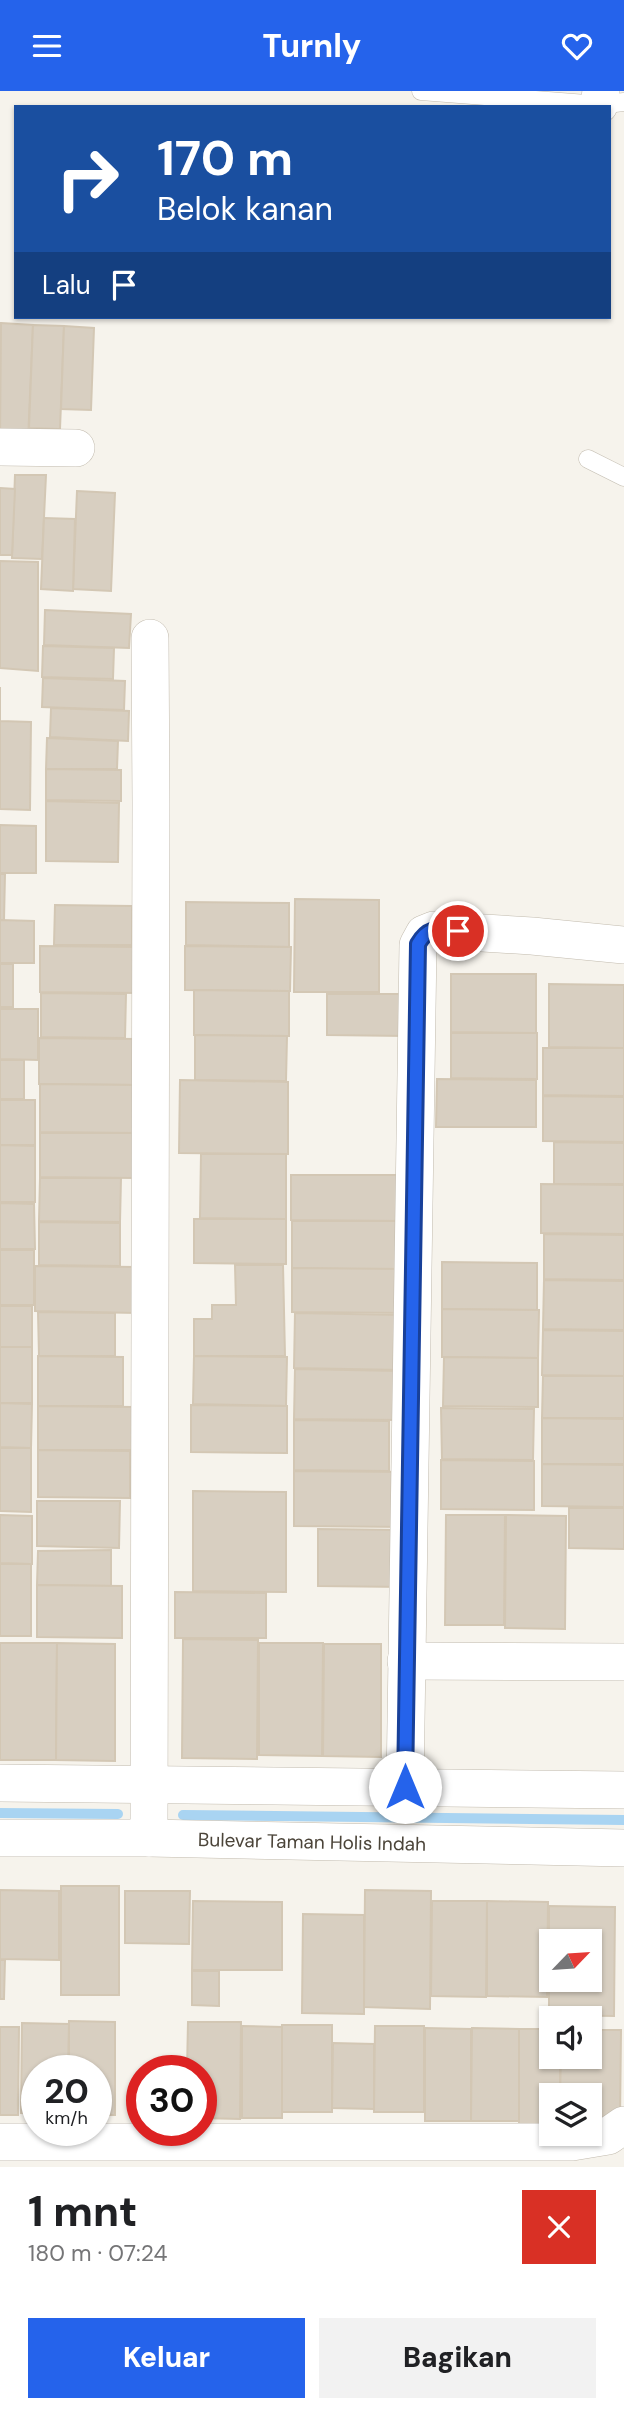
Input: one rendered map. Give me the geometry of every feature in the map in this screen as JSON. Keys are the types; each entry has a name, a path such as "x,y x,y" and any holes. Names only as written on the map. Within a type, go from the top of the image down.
{"street":[{"path":"0,447 76,448"},
{"path":"149,1838 150,638"},
{"path":"405,1787 418,944 424,934 434,930 624,945"},
{"path":"406,1661 624,1662"},
{"path":"0,1783 624,1790"},
{"name":"Bulevar Taman Holis Indah","path":"0,1838 149,1838 624,1848"},
{"path":"0,2141 572,2142 608,2136 624,2126"}],"lane":[{"path":"421,91 608,99"},
{"path":"589,459 624,477"}],"building":[{"path":"1,323 33,325 28,441 0,440"},
{"path":"33,325 64,326 60,429 29,428"},
{"path":"64,326 94,328 91,410 61,409"},
{"path":"15,475 46,475 42,559 12,558"},
{"path":"0,488 15,489 12,555 0,555"},
{"path":"77,491 115,493 111,591 73,589"},
{"path":"44,518 75,519 73,591 41,589"},
{"path":"0,561 38,562 38,671 0,668"},
{"path":"45,610 131,614 129,648 44,645"},
{"path":"43,646 114,648 113,679 42,677"},
{"path":"43,678 125,681 124,710 42,707"},
{"path":"51,708 129,711 128,741 50,737"},
{"path":"0,721 31,722 30,810 0,809"},
{"path":"47,738 118,741 117,769 46,769"},
{"path":"46,769 121,770 121,801 46,800"},
{"path":"46,801 119,803 118,862 46,861"},
{"path":"0,825 36,826 36,873 0,873"},
{"path":"0,874 5,874 4,920 0,920"},
{"path":"295,899 379,900 379,992 294,992"},
{"path":"186,902 289,903 289,947 186,945"},
{"path":"55,905 132,906 132,945 54,945"},
{"path":"0,920 34,921 34,963 0,963"},
{"path":"40,946 137,947 137,993 40,992"},
{"path":"185,946 291,947 290,991 185,990"},
{"path":"0,964 13,964 13,1007 0,1007"},
{"path":"451,974 536,974 536,1033 451,1032"},
{"path":"549,984 624,985 624,1048 549,1047"},
{"path":"194,990 289,991 289,1036 194,1035"},
{"path":"41,993 126,994 125,1038 41,1037"},
{"path":"327,994 405,994 405,1036 327,1035"},
{"path":"0,1009 38,1009 38,1060 0,1059"},
{"path":"451,1033 537,1033 537,1079 451,1078"},
{"path":"195,1035 287,1036 286,1081 195,1080"},
{"path":"39,1038 136,1039 136,1085 39,1084"},
{"path":"543,1048 624,1048 624,1096 543,1095"},
{"path":"0,1060 24,1060 24,1099 0,1099"},
{"path":"437,1079 536,1080 536,1127 436,1127"},
{"path":"180,1080 288,1082 288,1154 179,1153"},
{"path":"40,1084 136,1085 136,1133 40,1132"},
{"path":"543,1096 624,1097 624,1142 543,1141"},
{"path":"0,1100 35,1100 35,1145 0,1145"},
{"path":"40,1133 135,1133 135,1178 40,1177"},
{"path":"554,1142 624,1143 624,1184 554,1184"},
{"path":"0,1145 35,1146 35,1202 0,1202"},
{"path":"201,1154 286,1154 286,1219 200,1218"},
{"path":"291,1175 404,1175 404,1221 291,1220"},
{"path":"40,1178 121,1178 120,1222 39,1221"},
{"path":"541,1184 624,1185 624,1234 541,1233"},
{"path":"0,1203 34,1204 35,1249 0,1249"},
{"path":"194,1219 286,1219 286,1264 194,1263"},
{"path":"292,1221 404,1221 403,1270 292,1268"},
{"path":"39,1222 120,1223 120,1266 39,1265"},
{"path":"544,1234 624,1235 624,1280 544,1279"},
{"path":"0,1250 34,1250 34,1305 0,1305"},
{"path":"442,1262 537,1263 537,1310 442,1309"},
{"path":"235,1265 283,1265 285,1356 194,1356 194,1319 212,1319 212,1305 236,1305"},
{"path":"35,1266 137,1267 137,1313 35,1311"},
{"path":"292,1268 406,1269 406,1313 292,1312"},
{"path":"544,1280 624,1281 624,1330 543,1329"},
{"path":"0,1306 32,1306 32,1347 0,1347"},
{"path":"442,1309 539,1310 538,1358 442,1357"},
{"path":"38,1312 115,1313 115,1356 39,1356"},
{"path":"295,1313 403,1315 402,1370 294,1368"},
{"path":"543,1330 624,1331 624,1376 542,1375"},
{"path":"0,1347 32,1347 32,1403 0,1403"},
{"path":"38,1356 123,1357 123,1406 38,1406"},
{"path":"194,1356 287,1357 286,1406 193,1404"},
{"path":"444,1357 538,1358 538,1407 443,1406"},
{"path":"295,1369 400,1371 400,1420 294,1419"},
{"path":"543,1376 624,1376 624,1418 542,1418"},
{"path":"0,1403 32,1404 31,1448 0,1447"},
{"path":"191,1405 287,1406 287,1453 191,1452"},
{"path":"38,1406 133,1407 133,1450 38,1450"},
{"path":"441,1408 534,1409 533,1460 442,1459"},
{"path":"542,1418 624,1419 624,1464 542,1464"},
{"path":"294,1420 389,1421 389,1471 294,1470"},
{"path":"0,1448 31,1448 31,1512 0,1511"},
{"path":"38,1450 130,1451 130,1498 38,1497"},
{"path":"441,1460 534,1461 534,1510 441,1509"},
{"path":"542,1464 624,1465 624,1507 542,1506"},
{"path":"294,1471 406,1472 406,1527 294,1526"},
{"path":"193,1491 286,1492 286,1592 193,1591"},
{"path":"37,1501 120,1501 119,1548 37,1546"},
{"path":"569,1508 624,1508 624,1549 569,1548"},
{"path":"0,1515 32,1516 32,1564 0,1563"},
{"path":"446,1515 505,1515 504,1625 445,1625"},
{"path":"506,1515 566,1516 565,1629 505,1628"},
{"path":"318,1529 405,1530 405,1587 318,1586"},
{"path":"111,1550 111,1586 37,1585 38,1551"},
{"path":"0,1564 31,1564 31,1636 0,1636"},
{"path":"37,1585 122,1586 122,1638 37,1637"},
{"path":"175,1592 266,1593 266,1638 175,1638"},
{"path":"183,1639 258,1640 257,1759 182,1758"},
{"path":"0,1643 57,1643 56,1760 0,1760"},
{"path":"57,1643 115,1644 115,1761 56,1760"},
{"path":"259,1643 323,1643 322,1756 259,1755"},
{"path":"324,1644 381,1644 381,1757 323,1756"},
{"path":"61,1886 119,1886 119,1995 61,1995"},
{"path":"0,1890 59,1891 59,1960 0,1959"},
{"path":"365,1890 431,1891 430,2009 364,2007"},
{"path":"125,1891 190,1891 189,1944 125,1943"},
{"path":"193,1901 282,1902 282,1970 192,1970"},
{"path":"432,1901 487,1901 486,1997 431,1996"},
{"path":"487,1901 548,1902 548,1929 539,1929 539,1992 547,1992 547,1997 487,1996"},
{"path":"549,1906 615,1907 614,2016 602,2016 602,2006 549,2006 549,1992 602,1992 602,1929 549,1929"},
{"path":"303,1914 364,1915 364,2014 302,2013"},
{"path":"0,1960 5,1960 4,1999 0,1999"},
{"path":"192,1971 219,1971 219,2006 192,2005"},
{"path":"69,2021 115,2022 115,2115 112,2115 112,2055 69,2055"},
{"path":"188,2022 241,2022 240,2119 217,2118 217,2055 187,2055"},
{"path":"22,2023 69,2024 68,2055 22,2055"},
{"path":"282,2025 332,2025 332,2112 282,2112"},
{"path":"242,2026 282,2027 282,2118 242,2118"},
{"path":"375,2026 424,2026 424,2112 374,2112"},
{"path":"0,2027 19,2027 18,2115 0,2115"},
{"path":"425,2028 471,2029 471,2121 425,2121"},
{"path":"472,2028 519,2029 519,2121 471,2121"},
{"path":"519,2029 539,2029 539,2069 560,2069 560,2083 539,2083 539,2126 519,2126"},
{"path":"602,2030 621,2030 620,2120 602,2120 602,2083 560,2083 561,2069 602,2069"},
{"path":"333,2043 374,2044 374,2109 332,2108"}],"waterway":[{"path":"0,1813 118,1814"},
{"path":"183,1815 624,1820"}],"route":[{"path":"405,1787 418,944 424,934 434,930 458,931"}]}
